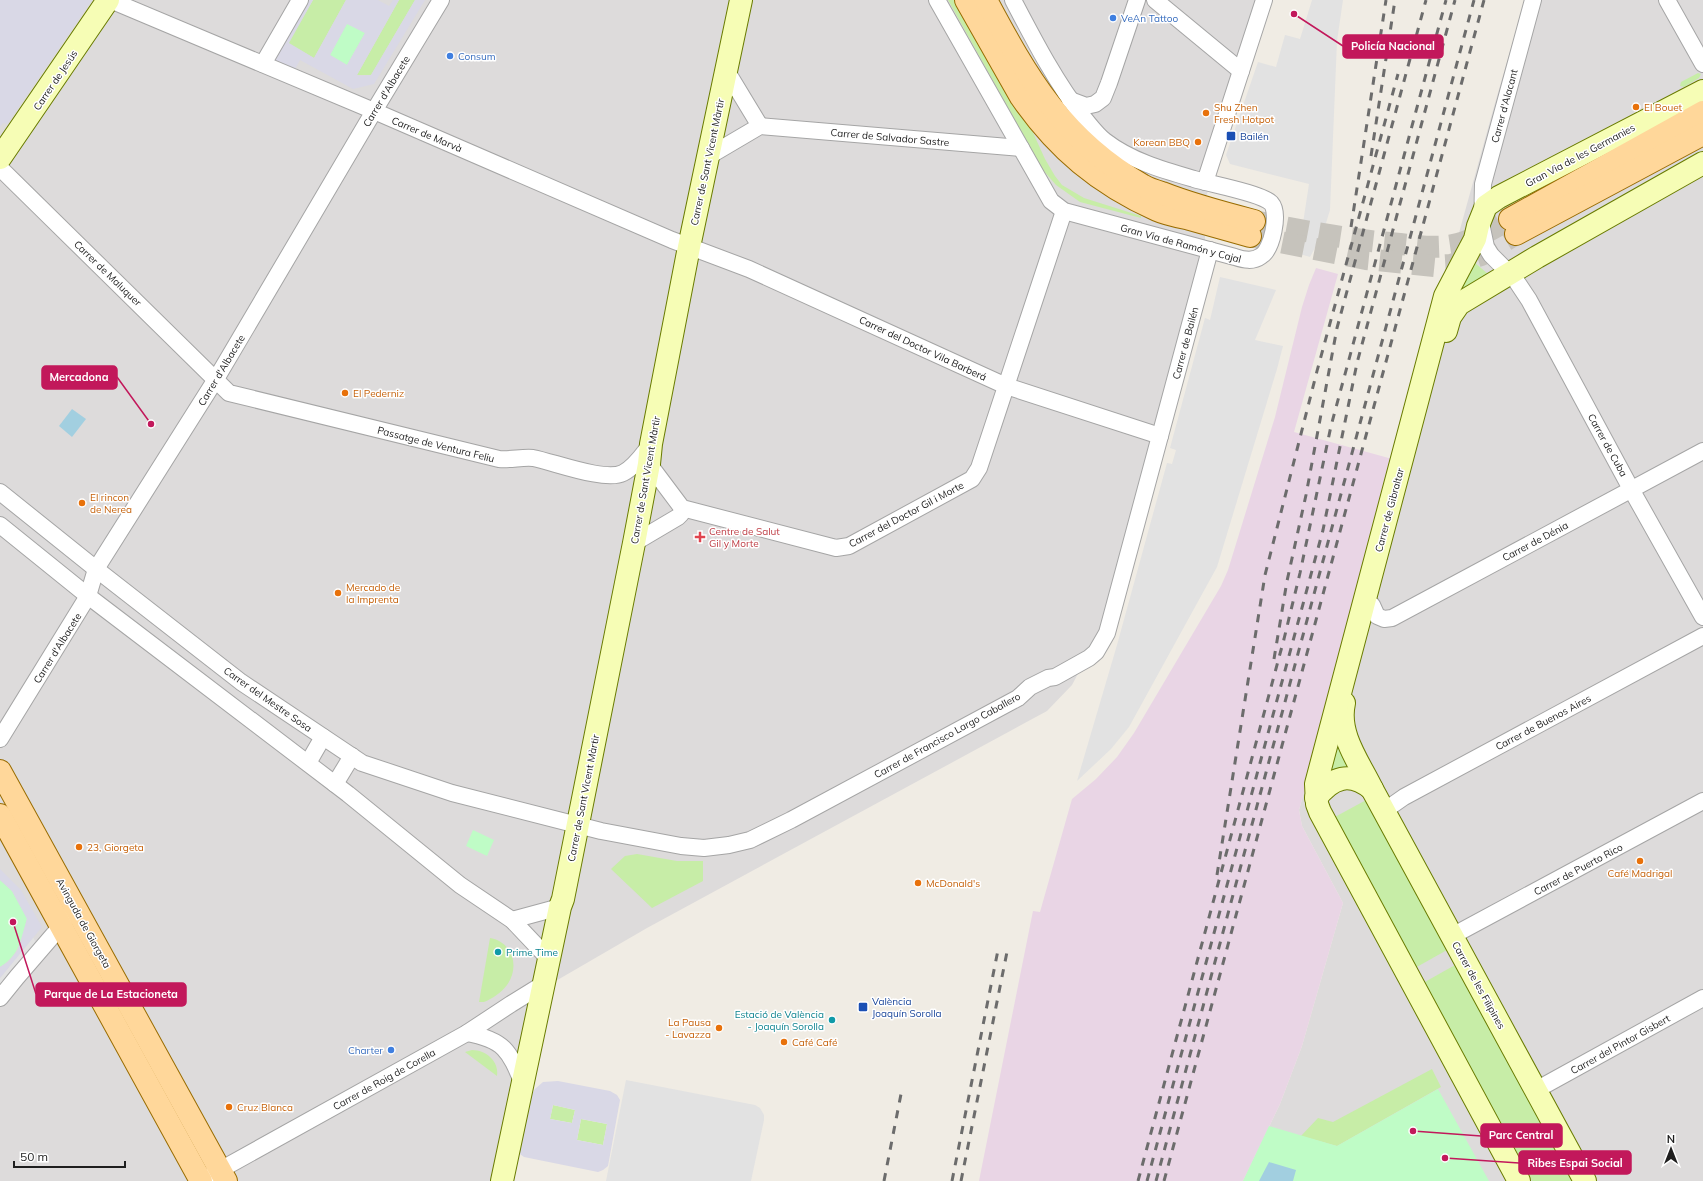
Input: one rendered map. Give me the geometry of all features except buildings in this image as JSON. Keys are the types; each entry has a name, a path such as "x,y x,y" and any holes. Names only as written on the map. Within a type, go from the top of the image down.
{"main road":[{"name":"Carrer de Jesús","path":"0,158 109,0"},
{"name":"Carrer de Sant Vicent Màrtir","path":"502,1181 545,983 546,955 560,907 564,899 708,156 741,0"},
{"path":"966,0 1021,97 1031,111 1067,152 1090,172 1158,211 1252,229 1143,186 1090,148 1061,120 1039,92 1016,56 986,0"},
{"name":"Gran Via de les Germanies","path":"1482,214 1486,206 1495,199 1703,91"},
{"name":"Gran Via de les Germanies","path":"1703,112 1513,226 1703,134"},
{"path":"1510,274 1537,257 1703,163"},
{"name":"Carrer de Gibraltar","path":"1318,805 1316,784 1321,761 1358,630 1445,296 1475,239 1482,214"},
{"name":"Carrer de Gibraltar","path":"1372,789 1345,734 1342,720 1344,703 1450,317 1459,304 1510,274"},
{"name":"Avinguda de Giorgeta","path":"0,771 223,1175"},
{"path":"1372,789 1360,781 1348,778 1329,784 1318,805 1519,1181"},
{"name":"Carrer de les Filipines","path":"1372,789 1586,1181"},
{"name":"Avinguda de Giorgeta","path":"0,816 200,1181"}],"street":[{"name":"Carrer de Marvà","path":"109,0 139,7 263,64 690,248"},
{"path":"263,64 300,0"},
{"name":"Carrer d'Albacete","path":"0,739 88,596 96,569 216,379 441,0"},
{"name":"Gran Via de Ramón y Cajal","path":"937,0 1051,201 1064,211 1210,250 1248,260 1261,257 1268,250 1273,236 1275,215 1272,204 1262,197 1205,182 1148,164 1116,149 1098,135 1070,100 1013,0"},
{"path":"1070,100 1086,106 1095,104 1103,98 1110,84 1137,0"},
{"path":"1156,0 1241,71"},
{"path":"1205,182 1264,0"},
{"name":"Carrer d'Alacant","path":"1482,214 1483,184 1533,0"},
{"path":"1667,0 1703,64"},
{"path":"708,156 760,126 726,70"},
{"name":"Carrer de Salvador Sastre","path":"760,126 1021,148"},
{"name":"Carrer de Maluquer","path":"0,168 216,379"},
{"name":"Carrer del Doctor Gil i Morte","path":"682,508 836,548 849,546 972,479 978,468 1064,211"},
{"path":"1482,214 1483,236 1491,255 1510,274"},
{"path":"1483,236 1495,250 1509,258 1530,259 1537,257"},
{"name":"Carrer del Doctor Vila Barberá","path":"690,248 749,269 1006,386 1160,436"},
{"name":"Carrer de Bailén","path":"1160,436 1210,250"},
{"name":"Carrer de Cuba","path":"1510,274 1518,283 1528,300 1703,617"},
{"name":"Passatge de Ventura Feliu","path":"216,379 230,393 499,459 532,458 600,474 613,475 622,473 650,454"},
{"name":"Carrer de Francisco Largo Caballero","path":"578,826 681,846 696,847 729,845 750,840 791,820 1018,698 1030,687 1048,678 1055,677 1089,658 1096,652 1107,633 1160,436"},
{"name":"Carrer de Dénia","path":"1372,605 1377,616 1384,619 1392,618 1703,451"},
{"path":"634,543 678,517 682,512 682,508 650,454"},
{"name":"Carrer del Mestre Sosa","path":"0,492 240,682 365,764 452,793 578,826"},
{"path":"0,525 88,596 335,784 460,885 512,920 546,955"},
{"name":"Carrer de Buenos Aires","path":"1384,811 1404,797 1703,636"},
{"path":"308,763 323,737"},
{"path":"335,784 352,756"},
{"name":"Carrer de Puerto Rico","path":"1452,936 1703,801"},
{"path":"0,998 61,926 69,908 69,897"},
{"path":"512,920 560,907"},
{"name":"Carrer de Roig de Corella","path":"200,1181 223,1175 467,1033 545,983"},
{"name":"Carrer del Pintor Gisbert","path":"1536,1090 1703,998"},
{"path":"467,1033 487,1037 498,1043 511,1058 523,1084"}],"shaded area":[{"path":"0,0 1270,0 1205,200 1205,265 1125,585 1072,685 1047,711 647,928 554,982 506,1181 0,1181"},
{"path":"0,0 92,0 7,124 3,123 0,127"},
{"path":"309,0 313,0 289,43 314,58 346,0 378,0 389,6 393,0 399,0 357,75 371,75 415,0 425,0 374,84 353,89 300,60 294,71 275,60","holes":["347,24 365,33 347,65 330,55"]},
{"path":"1312,0 1343,0 1337,41 1330,210 1323,233 1310,257 1293,252 1300,236 1309,184 1230,164 1226,155 1258,62 1276,67 1285,35 1300,39"},
{"path":"1525,0 1703,0 1703,1181 1243,1181 1280,1104 1302,1046 1343,903 1302,826 1299,810 1495,103"},
{"path":"1316,268 1338,274 1294,432 1396,460 1299,810 1302,826 1343,903 1302,1046 1280,1104 1243,1181 979,1181 1033,911 1040,912 1072,799 1096,779 1117,757 1134,733 1221,586 1228,570 1275,417 1302,307"},
{"path":"1220,277 1276,290 1255,340 1283,346 1277,369 1217,567 1129,727 1111,749 1077,781 1117,645 1167,463 1172,464 1176,450 1170,448 1205,318 1210,320"},
{"path":"0,869 21,890 42,927 0,978 0,967 8,962 18,950 27,919 12,891 0,880"},
{"path":"33,937 36,943 0,986 0,978"},
{"path":"626,1080 755,1105 760,1108 764,1115 764,1120 751,1181 606,1181"},
{"path":"558,1081 610,1091 617,1095 620,1100 608,1166 603,1170 598,1172 524,1157 520,1154 519,1151 532,1094 543,1082","holes":["553,1105 575,1110 572,1123 550,1119","581,1119 607,1124 603,1145 577,1140"]}],"green space":[{"path":"313,0 346,0 314,58 288,43"},
{"path":"399,0 415,0 371,75 357,75"},
{"path":"948,0 957,0 1025,115 1045,159 1062,185 1084,198 1141,216 1141,218 1080,202 1056,185 1042,169"},
{"path":"347,23 365,33 347,65 330,55"},
{"path":"1698,73 1701,74 1699,78 1684,87 1680,86 1681,82"},
{"path":"1474,262 1488,274 1461,291 1459,288"},
{"path":"1332,734 1352,767 1331,776 1324,767"},
{"path":"1368,799 1447,950 1415,968 1333,818"},
{"path":"473,830 494,840 487,856 466,846"},
{"path":"637,854 677,861 703,861 703,881 652,908 611,869 625,856"},
{"path":"0,880 12,891 27,918 16,952 12,958 0,967"},
{"path":"490,938 498,940 509,950 512,956 513,971 507,985 497,995 487,1001 479,1002"},
{"path":"1455,965 1574,1181 1532,1181 1423,983"},
{"path":"472,1050 487,1054 494,1061 497,1076 465,1052"},
{"path":"1432,1069 1441,1087 1337,1146 1301,1136 1318,1118 1333,1122"},
{"path":"1438,1089 1489,1181 1243,1181 1269,1126 1337,1146"},
{"path":"553,1105 575,1110 572,1123 550,1119"},
{"path":"581,1119 607,1124 603,1145 577,1140"}],"water":[{"path":"72,409 86,419 72,437 59,426"},
{"path":"1269,1162 1296,1170 1293,1181 1259,1181"}],"tunnel":[{"path":"1254,221 1345,238 1436,247 1451,246 1465,242 1510,219"},
{"path":"1250,236 1366,259 1435,266 1451,265 1481,255 1516,234"}],"railway":[{"path":"1351,227 1386,0"},
{"path":"1371,156 1395,0"},
{"path":"1274,659 1287,581 1306,495 1337,328 1426,0"},
{"path":"1138,1181 1284,639 1300,573 1331,426 1446,0"},
{"path":"1147,1181 1323,530 1357,363 1455,0"},
{"path":"1156,1181 1474,0"},
{"path":"1164,1181 1484,0"},
{"path":"1217,875 1265,575 1317,371 1398,74"},
{"path":"952,1181 998,950"},
{"path":"961,1181 1007,952"},
{"path":"884,1181 902,1089"}],"place":[{"name":"Policía Nacional","path":"1294,14"},
{"name":"VeAn Tattoo","path":"1113,18"},
{"name":"Consum","path":"450,56"},
{"name":"El Bouet","path":"1636,107"},
{"name":"Shu Zhen Fresh Hotpot","path":"1206,113"},
{"name":"Bailén","path":"1231,136"},
{"name":"Korean BBQ","path":"1198,142"},
{"name":"El Pederniz","path":"345,393"},
{"name":"Mercadona","path":"151,424"},
{"name":"El rincon de Nerea","path":"82,503"},
{"name":"Centre de Salut Gil y Morte","path":"700,537"},
{"name":"Mercado de la Imprenta","path":"338,593"},
{"name":"23, Giorgeta","path":"79,847"},
{"name":"Café Madrigal","path":"1640,861"},
{"name":"McDonald's","path":"918,883"},
{"name":"Parque de La Estacioneta","path":"13,922"},
{"name":"Prime Time","path":"498,952"},
{"name":"València Joaquín Sorolla","path":"863,1007"},
{"name":"Estació de València - Joaquín Sorolla","path":"832,1020"},
{"name":"La Pausa - Lavazza","path":"719,1028"},
{"name":"Café Café","path":"784,1042"},
{"name":"Charter","path":"391,1050"},
{"name":"Cruz Blanca","path":"229,1107"},
{"name":"Parc Central","path":"1413,1131"},
{"name":"Ribes Espai Social","path":"1445,1158"}]}
